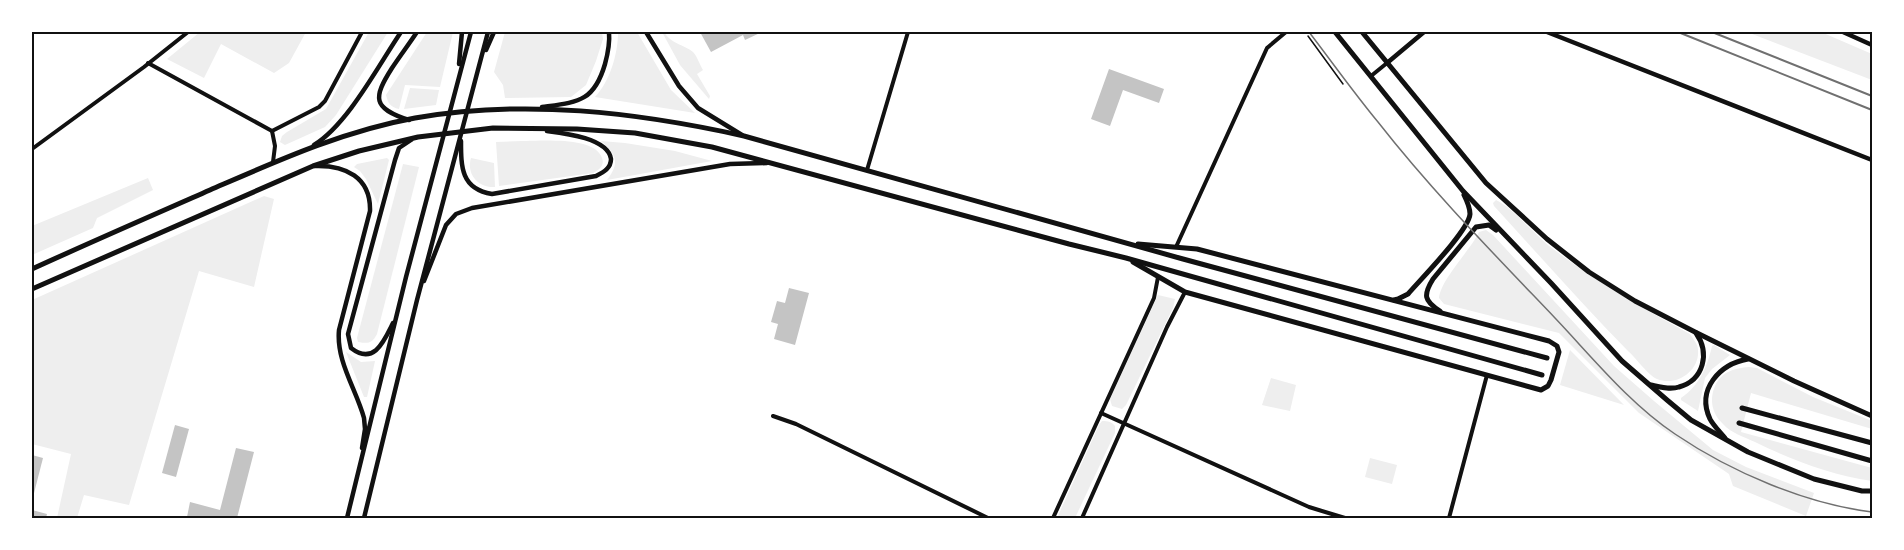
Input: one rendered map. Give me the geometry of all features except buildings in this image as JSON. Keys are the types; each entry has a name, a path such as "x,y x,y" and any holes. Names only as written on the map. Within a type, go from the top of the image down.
{"main road":[{"path":"308,148 328,135 342,120 401,32"},
{"path":"409,120 388,112 381,103 379,94 386,78 417,32"},
{"path":"458,75 462,32"},
{"path":"347,519 458,75 471,32"},
{"path":"364,519 417,300 488,32"},
{"path":"479,66 494,32"},
{"path":"534,108 569,104 595,88 607,55 609,32"},
{"path":"646,32 679,86 698,108 744,136"},
{"path":"1335,32 1462,191 1551,283 1622,362 1691,420 1748,452 1814,479 1862,491 1872,491"},
{"path":"1362,32 1486,183 1547,239 1589,272 1635,301 1695,332 1872,416"},
{"path":"1387,63 1424,32"},
{"path":"1547,32 1872,160"},
{"path":"1843,32 1852,33 1872,45"},
{"path":"32,269 273,162 354,133 416,118 496,108 534,108 613,113 690,124 744,136 1547,358"},
{"path":"32,289 313,166 359,151 415,138 493,128 577,129 634,133 711,147 774,163 1126,258 1542,375"},
{"path":"461,133 461,166 466,179 483,193 492,194 596,176 608,168 610,156 607,150 596,142 579,136 531,128"},
{"path":"397,316 380,347 374,352 357,353 351,348 348,334 395,159 399,148 415,138"},
{"path":"417,300 446,225 456,214 472,208 730,164 774,163"},
{"path":"313,166 329,166 346,170 360,180 370,200 370,211 339,330 338,342 340,355 364,418 365,429 358,476"},
{"path":"1386,299 1398,300 1408,294 1464,229 1470,215 1468,203 1462,191"},
{"path":"1444,313 1430,304 1426,297 1427,288 1433,279 1476,227 1489,225 1501,232"},
{"path":"1124,242 1197,249 1549,341 1557,345 1559,352 1551,380 1548,386 1541,390 1185,292 1126,258"},
{"path":"1649,384 1663,388 1678,388 1698,374 1703,362 1704,351 1703,343 1695,332"},
{"path":"1727,440 1710,419 1706,402 1709,384 1719,372 1736,361 1749,359"},
{"path":"1742,408 1872,443"},
{"path":"1740,423 1872,461"}],"street":[{"path":"32,149 188,32"},
{"path":"272,131 319,107 362,32"},
{"path":"867,171 908,32"},
{"path":"1175,248 1267,48 1286,32"},
{"path":"147,63 272,131"},
{"path":"1371,76 1387,63"},
{"path":"272,131 275,146 273,162"},
{"path":"1053,519 1154,298 1158,277"},
{"path":"1082,519 1185,292"},
{"path":"1449,519 1487,374"},
{"path":"1101,413 1310,507 1344,519"},
{"path":"773,416 796,424 988,519"}],"path":[{"path":"1308,36 1343,84"}],"shaded area":[{"path":"200,32 306,32 289,63 274,73 221,44 204,78 167,59"},
{"path":"369,32 388,32 336,115 325,127 285,145 280,142 282,136 287,132 326,109"},
{"path":"427,32 453,32 440,87 405,85 399,109 393,107 386,95"},
{"path":"505,32 602,32 603,39 586,85 571,97 505,98 503,85 494,72"},
{"path":"618,32 637,32 671,90 695,113 595,97 612,67 617,49"},
{"path":"662,32 694,54 703,70 697,74 710,96 709,99 680,65"},
{"path":"1747,32 1821,32 1872,54 1872,80"},
{"path":"410,88 439,90 436,105 404,109"},
{"path":"553,141 589,146 597,151 603,163 593,173 499,186 496,142"},
{"path":"601,141 675,151 712,161 607,180 614,169 615,159"},
{"path":"387,158 389,160 378,204 366,179 354,167 357,164"},
{"path":"471,158 494,163 495,187 483,185 475,179 470,169"},
{"path":"403,164 419,167 377,334 370,342 358,342 357,338"},
{"path":"148,178 153,190 97,218 93,228 32,255 32,226"},
{"path":"264,196 274,199 254,287 199,271 129,505 84,495 77,518 57,518 71,454 32,444 32,300"},
{"path":"1496,200 1552,248 1585,272 1690,334 1698,350 1698,358 1691,371 1672,381 1657,379 1650,374 1494,206 1493,203"},
{"path":"1486,230 1614,366 1713,450 1746,467 1814,493 1806,516 1733,486 1729,474 1639,413 1559,333 1444,304 1439,298 1445,282 1479,232"},
{"path":"1158,295 1175,299 1173,308 1126,405 1122,409 1112,406 1110,399"},
{"path":"1714,345 1730,355 1712,369 1705,378 1698,411 1681,398 1698,381"},
{"path":"1570,350 1624,405 1560,385"},
{"path":"346,352 361,362 375,361 367,397 364,397"},
{"path":"1749,367 1757,368 1813,397 1872,421 1872,429 1751,393 1741,432 1872,468 1872,481 1827,471 1797,461 1726,427 1716,416 1713,406 1712,396 1715,386 1721,377 1729,372"},
{"path":"1271,378 1296,385 1290,411 1262,405"},
{"path":"1102,421 1114,425 1115,433 1075,518 1057,518 1099,425"},
{"path":"1370,458 1397,465 1392,484 1365,477"}],"tram line":[{"path":"1309,32 1369,111 1442,197 1612,379 1658,422 1720,461 1770,484 1821,502 1872,512"}],"railway":[{"path":"1678,32 1872,110"},
{"path":"1712,32 1872,96"}]}
